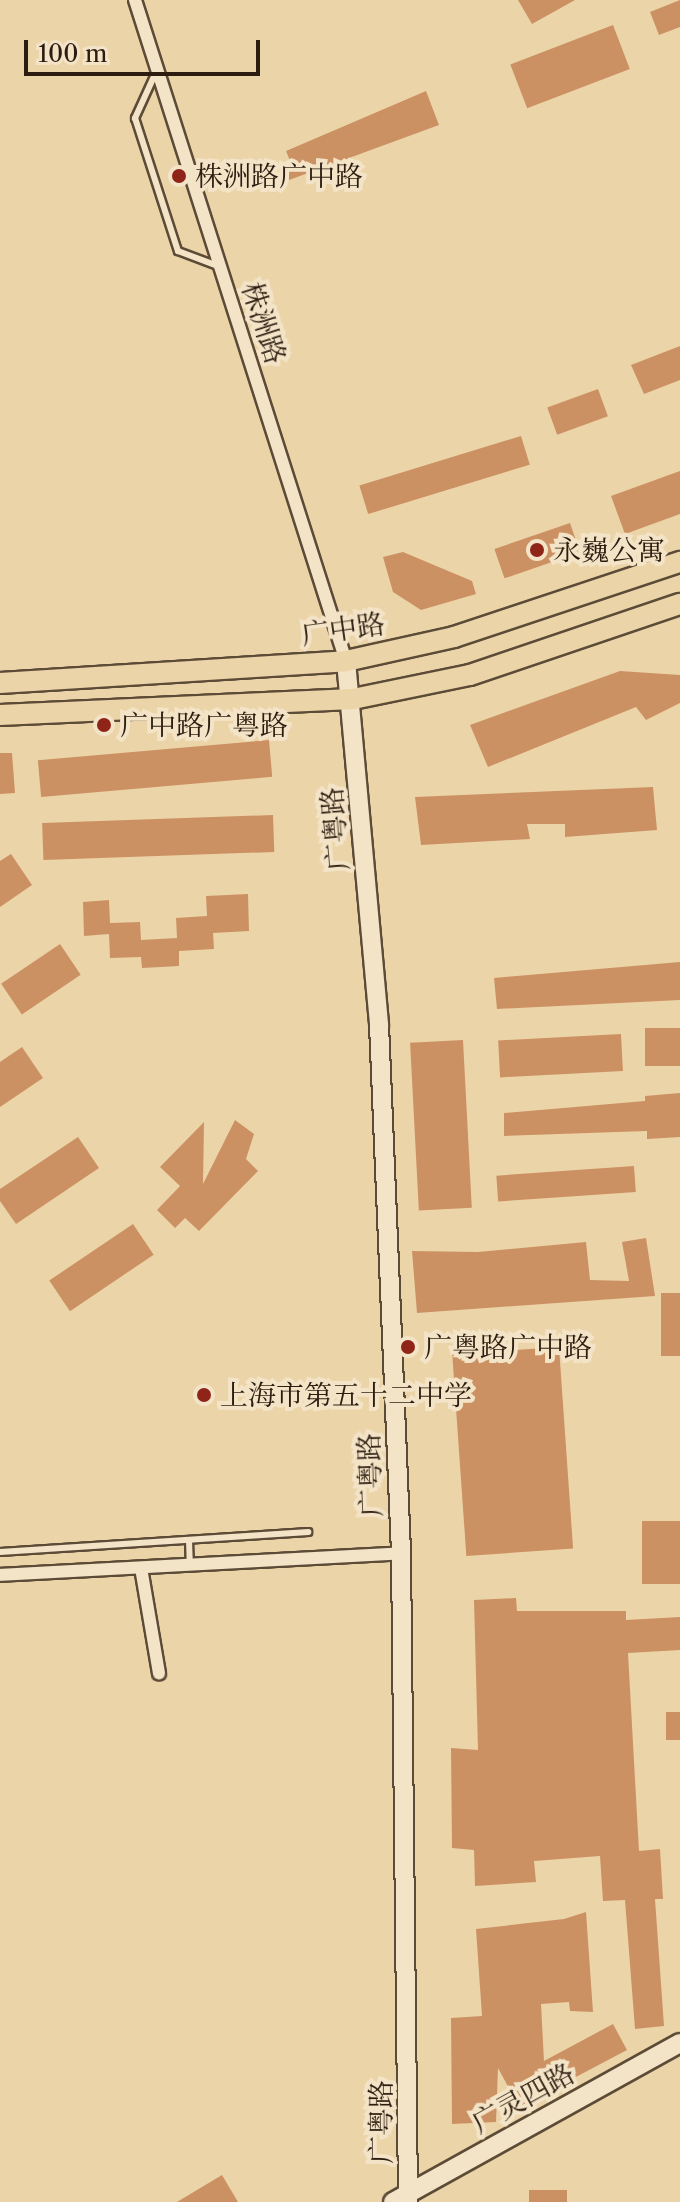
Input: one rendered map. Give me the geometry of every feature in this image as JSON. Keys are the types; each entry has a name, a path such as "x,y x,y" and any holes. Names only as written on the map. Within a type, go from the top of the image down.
{"main road":[{"name":"广中路","path":"0,683 346,661 454,637 680,562"},
{"path":"0,715 353,699 470,675 680,604"},
{"name":"广粤路","path":"346,661 353,699 379,1025 401,1553 404,2200"},
{"name":"广灵四路","path":"404,2200 680,2043"}],"street":[{"name":"株洲路","path":"135,0 346,661"},
{"path":"0,1575 401,1553"},
{"path":"141,1568 159,1673"}],"lane":[{"path":"157,69 135,118 178,251 221,267"},
{"path":"0,1552 308,1532"},
{"path":"189,1540 190,1564"}],"building":[{"path":"518,0 575,0 532,24"},
{"path":"680,0 680,27 659,35 650,12"},
{"path":"613,25 630,69 527,108 510,64"},
{"path":"426,91 439,125 289,180 283,166 291,163 286,151"},
{"path":"680,346 680,380 644,394 631,365"},
{"path":"598,389 608,416 557,435 547,407"},
{"path":"521,436 530,465 368,514 359,485"},
{"path":"680,471 680,514 625,534 611,496"},
{"name":"永巍公寓","path":"570,523 580,552 504,578 494,549"},
{"path":"403,552 472,581 476,594 421,610 393,592 383,557"},
{"path":"620,671 680,675 680,703 646,720 636,707 488,767 470,725"},
{"path":"269,740 272,777 41,797 38,760"},
{"path":"0,753 12,753 15,793 0,794"},
{"path":"653,787 657,830 565,837 565,824 527,824 530,839 421,845 415,797"},
{"path":"273,815 274,852 43,860 42,823"},
{"path":"11,854 32,885 0,907 0,861"},
{"path":"248,894 249,931 213,933 214,949 179,951 179,966 142,968 141,957 110,958 109,934 84,936 83,902 109,900 110,923 140,922 141,940 177,938 176,918 207,916 206,896"},
{"path":"60,944 81,975 22,1014 1,984"},
{"path":"680,962 680,1000 497,1009 494,978"},
{"path":"645,1028 680,1028 680,1066 645,1066"},
{"path":"621,1034 623,1071 500,1077 498,1040"},
{"path":"463,1040 472,1208 419,1211 410,1043"},
{"path":"22,1047 43,1078 0,1107 0,1062"},
{"path":"680,1093 680,1137 647,1139 647,1131 504,1136 504,1113 645,1101 645,1096"},
{"path":"235,1120 254,1134 246,1159 258,1171 199,1231 185,1218 175,1228 157,1210 180,1186 160,1167 204,1122 203,1184"},
{"path":"78,1137 99,1168 16,1224 0,1201 0,1189"},
{"path":"634,1166 636,1192 498,1202 496,1176"},
{"path":"133,1224 154,1255 70,1311 49,1280"},
{"path":"646,1238 655,1296 417,1313 412,1251 478,1252 586,1242 590,1280 629,1281 622,1242"},
{"path":"661,1293 680,1293 680,1356 661,1356"},
{"path":"559,1347 573,1549 466,1556 452,1354"},
{"path":"642,1521 680,1521 680,1584 642,1584"},
{"path":"516,1598 517,1611 626,1611 626,1620 680,1617 680,1650 628,1653 639,1851 660,1849 663,1899 655,1899 664,2026 635,2029 625,1900 603,1901 600,1856 534,1861 536,1882 475,1886 474,1850 452,1848 451,1748 478,1750 474,1600"},
{"path":"666,1712 680,1712 680,1740 666,1740"},
{"path":"586,1912 593,2012 570,2011 569,2002 541,2004 544,2061 613,2024 627,2050 519,2107 498,2068 496,2122 452,2124 451,2018 482,2016 476,1929 564,1919"},
{"path":"222,2175 238,2202 177,2202"},
{"path":"529,2190 567,2190 567,2202 529,2202"}],"place":[{"name":"株洲路广中路","path":"179,176"},
{"name":"永巍公寓","path":"537,550"},
{"name":"广中路广粤路","path":"104,725"},
{"name":"广粤路广中路","path":"408,1347"},
{"name":"上海市第五十二中学","path":"204,1395"}]}
